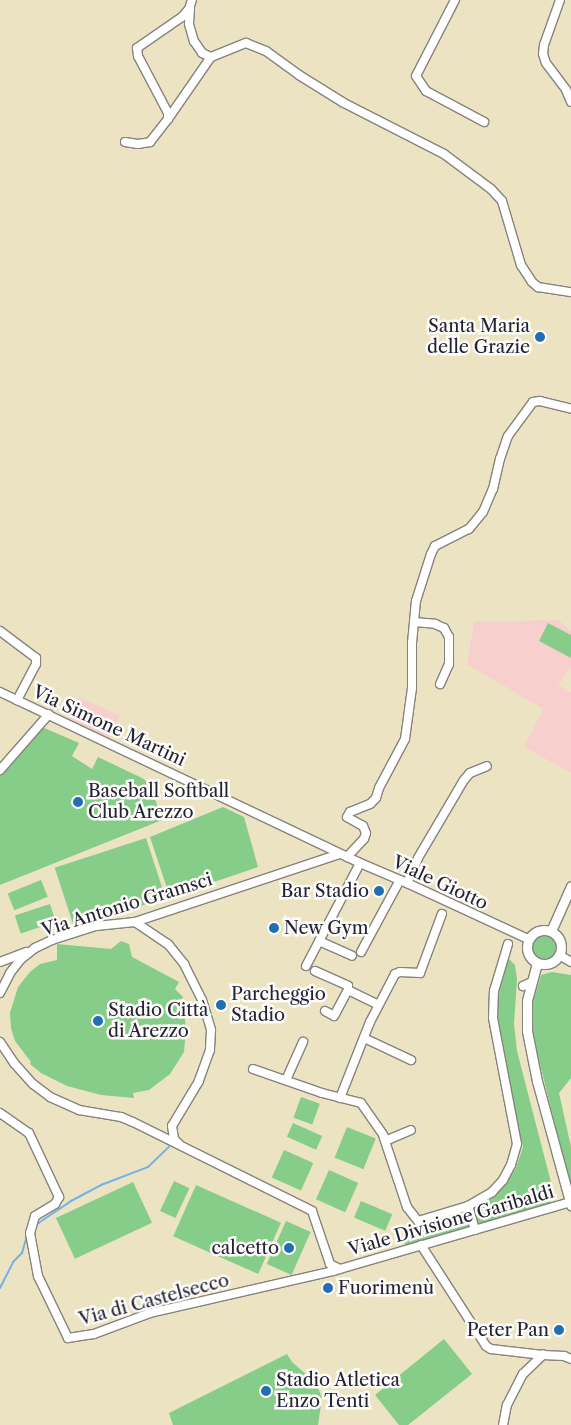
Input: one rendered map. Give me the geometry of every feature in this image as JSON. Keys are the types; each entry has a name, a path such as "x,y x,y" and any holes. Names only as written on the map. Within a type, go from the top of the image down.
{"main road":[{"path":"551,931 571,886"},
{"path":"540,930 551,931 560,942 559,955 552,962 537,963 527,950 528,939 540,930"},
{"path":"537,963 527,1001 528,1031 537,1080 571,1203"}],"street":[{"path":"455,0 416,76 426,90 484,122"},
{"path":"560,0 543,54 546,63 566,90 571,102"},
{"path":"192,3 189,24 194,41 202,53 211,57"},
{"path":"168,119 168,113 138,56 137,48 182,17 192,3"},
{"path":"125,142 138,144 150,142 211,57 246,44 266,50 298,75 344,103 444,154 491,189 502,200 521,265 532,282 538,287 571,292"},
{"path":"343,856 364,840 366,833 363,826 347,817 350,812 370,804 376,798 379,788 405,739 412,688 416,601 435,546 469,529 483,512 493,489 508,436 533,402 540,401 571,409"},
{"path":"414,622 435,624 444,628 450,637 449,664 440,684"},
{"path":"0,631 36,658 36,664 16,700"},
{"name":"Via Simone Martini","path":"0,692 343,856"},
{"path":"0,770 49,714"},
{"path":"361,952 464,780 470,773 486,766"},
{"name":"Viale Giotto","path":"343,856 403,881 528,939"},
{"name":"Via Antonio Gramsci","path":"0,993 10,973 34,948 52,940 96,926 135,922 343,856"},
{"path":"306,966 360,864"},
{"path":"340,1098 364,1038 395,974 400,972 420,973 442,914"},
{"path":"135,922 168,944 184,964 198,988 207,1012 211,1030 210,1050 199,1081 172,1126 174,1138 183,1147"},
{"path":"319,940 352,956"},
{"path":"253,1069 340,1098 361,1103 376,1122 385,1142 407,1207 412,1216 418,1221 468,1206 492,1192 503,1180 511,1165 516,1144 492,1018 494,991 508,944"},
{"path":"0,962 34,948"},
{"path":"559,955 571,962"},
{"path":"315,971 348,986 348,990 379,1005"},
{"path":"522,986 532,982"},
{"path":"325,1012 334,1016 348,990"},
{"path":"364,1038 411,1060"},
{"name":"Viale Divisione Garibaldi","path":"0,1042 14,1063 33,1084 50,1097 79,1110 122,1117 312,1210 334,1268 571,1203"},
{"path":"286,1080 303,1042"},
{"name":"Via di Castelsecco","path":"0,1113 29,1133 59,1197 55,1204 35,1216 30,1233 38,1276 68,1338 94,1334 150,1313 322,1274 334,1268"},
{"path":"385,1142 410,1130"},
{"path":"468,1206 475,1230"},
{"path":"421,1245 483,1342 491,1349 564,1356 571,1359"},
{"path":"503,1425 507,1405 523,1374 543,1354"}],"shaded area":[{"path":"558,620 571,631 571,666 558,685 571,692 571,773 524,747 543,709 467,664 474,622"},
{"path":"79,697 120,716 109,739 68,720"}],"green space":[{"path":"548,623 571,635 571,658 539,641"},
{"name":"Baseball Softball Club Arezzo","path":"42,727 79,743 72,756 92,769 98,757 142,778 150,784 162,820 0,885 0,773"},
{"path":"223,807 244,817 258,867 170,897 150,837"},
{"path":"146,838 165,898 74,928 55,868"},
{"path":"41,880 48,897 14,910 8,893"},
{"path":"50,904 56,922 21,934 15,915"},
{"path":"544,935 549,936 555,942 555,952 549,958 544,959 539,958 533,952 532,947 533,942 539,936"},
{"name":"Stadio Città di Arezzo","path":"121,941 129,944 132,957 179,982 175,989 183,997 179,1003 184,1013 186,1028 184,1052 170,1074 149,1090 133,1093 134,1098 101,1095 67,1086 41,1073 30,1064 31,1062 15,1041 11,1028 10,1013 18,987 30,972 40,964 57,960 57,944 111,949"},
{"path":"507,957 515,965 517,979 514,1024 517,1051 554,1194 549,1204 478,1225 472,1209 490,1200 505,1185 516,1168 523,1147 496,1026 497,1003"},
{"path":"552,972 571,975 571,1078 559,1093 571,1147 571,1189 533,1036 533,1002 541,975"},
{"path":"301,1097 320,1104 312,1125 293,1118"},
{"path":"293,1123 322,1136 316,1150 287,1137"},
{"path":"347,1127 376,1139 363,1169 335,1158"},
{"path":"284,1150 313,1163 301,1190 272,1177"},
{"path":"329,1170 358,1183 345,1212 316,1199"},
{"path":"174,1181 189,1188 175,1218 160,1211"},
{"path":"133,1182 152,1223 75,1259 56,1218"},
{"path":"196,1185 281,1223 258,1274 173,1236"},
{"path":"361,1201 392,1214 385,1231 354,1218"},
{"path":"465,1212 469,1228 405,1246 403,1237 409,1225 415,1227"},
{"name":"calcetto","path":"286,1221 311,1232 292,1275 267,1264"},
{"path":"444,1339 472,1374 408,1425 399,1425 375,1395"},
{"name":"Stadio Atletica Enzo Tenti","path":"287,1354 292,1362 316,1383 322,1398 318,1425 173,1425 169,1413"}],"waterway":[{"path":"34,1226 71,1201 101,1185 148,1167 169,1147"},
{"path":"0,1288 13,1262 22,1253 27,1235"}],"place":[{"name":"Santa Maria delle Grazie","path":"540,337"},
{"name":"Baseball Softball Club Arezzo","path":"78,802"},
{"name":"Bar Stadio","path":"379,891"},
{"name":"New Gym","path":"274,928"},
{"name":"Parcheggio Stadio","path":"221,1005"},
{"name":"Stadio Città di Arezzo","path":"98,1021"},
{"name":"calcetto","path":"289,1248"},
{"name":"Fuorimenù","path":"328,1288"},
{"name":"Peter Pan","path":"559,1330"},
{"name":"Stadio Atletica Enzo Tenti","path":"266,1391"}]}
